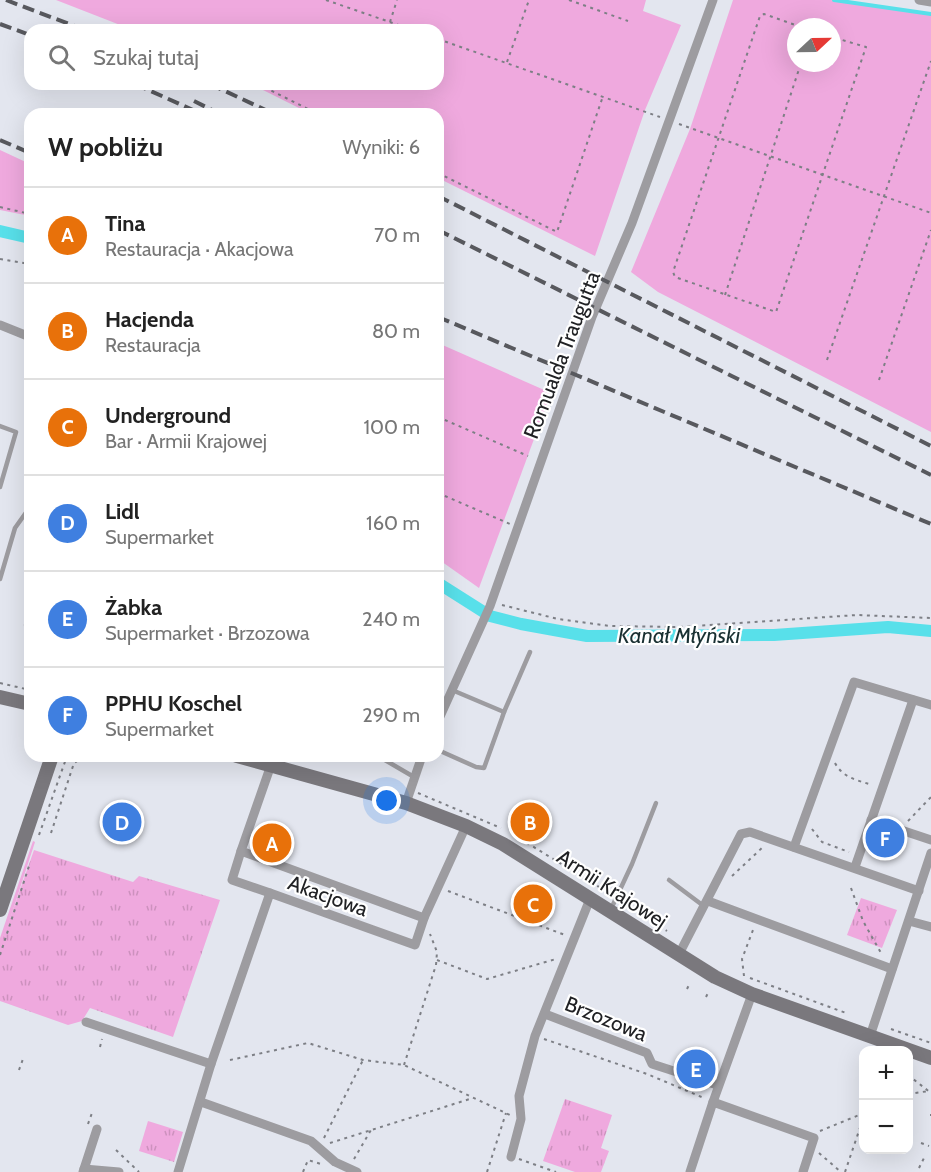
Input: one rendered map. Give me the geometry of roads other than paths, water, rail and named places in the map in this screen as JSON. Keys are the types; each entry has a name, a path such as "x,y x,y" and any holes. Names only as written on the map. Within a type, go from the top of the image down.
{"street":[{"name":"Romualda Traugutta","path":"444,708 491,603 592,317 632,224 712,0"},
{"path":"919,0 931,2"},
{"path":"0,325 24,335"},
{"path":"794,847 854,682 931,705"},
{"path":"0,697 24,703"},
{"path":"855,867 913,700"},
{"path":"0,910 50,762"},
{"name":"Armii Krajowej","path":"264,762 406,803 466,826 504,844 678,956 715,977 752,994 872,1030 931,1058"},
{"path":"406,803 420,762"},
{"path":"270,893 232,880 271,765"},
{"path":"871,820 931,840"},
{"name":"Akacjowa","path":"178,1172 211,1064 270,893 415,945 424,918 466,826"},
{"name":"Armii Krajowej","path":"678,956 741,834 750,832 772,839 919,891"},
{"name":"Akacjowa","path":"241,851 424,918"},
{"path":"872,1030 888,967 909,921 931,853"},
{"name":"Brzozowa","path":"511,1157 521,1119 519,1096 535,1036 590,899"},
{"path":"706,904 888,967"},
{"path":"909,921 931,927"},
{"path":"690,1172 717,1085 752,994"},
{"name":"Brzozowa","path":"545,1014 647,1053 652,1064 717,1085"},
{"path":"86,1022 211,1064"},
{"path":"201,1102 320,1146 335,1162 353,1170"},
{"path":"713,1102 813,1142 803,1172"},
{"path":"97,1129 83,1171 119,1172"}],"lane":[{"path":"0,426 16,432 0,487"},
{"path":"0,579 15,528 24,515"},
{"path":"444,753 476,767 484,768 504,712 530,652"},
{"path":"452,690 504,712"},
{"path":"388,762 414,777"},
{"path":"610,912 656,803"},
{"path":"669,880 706,904"}],"waterway":[{"path":"834,0 931,14"},
{"name":"Kanał Młyński","path":"0,231 24,237"},
{"name":"Kanał Młyński","path":"444,587 490,616 587,636 774,635 888,627 931,631"}],"railway":[{"path":"6,0 69,24"},
{"path":"0,24 24,33"},
{"path":"148,90 189,108"},
{"path":"223,90 261,108"},
{"path":"194,101 208,108"},
{"path":"0,140 24,150"},
{"path":"444,199 931,446"},
{"path":"444,233 931,475"},
{"path":"444,320 931,524"}],"place":[{"name":"Lidl","path":"122,822"},
{"name":"Hacjenda","path":"530,822"},
{"name":"PPHU Koschel","path":"885,838"},
{"name":"Tina","path":"272,843"},
{"name":"Underground","path":"533,904"},
{"name":"Żabka","path":"696,1069"}]}
